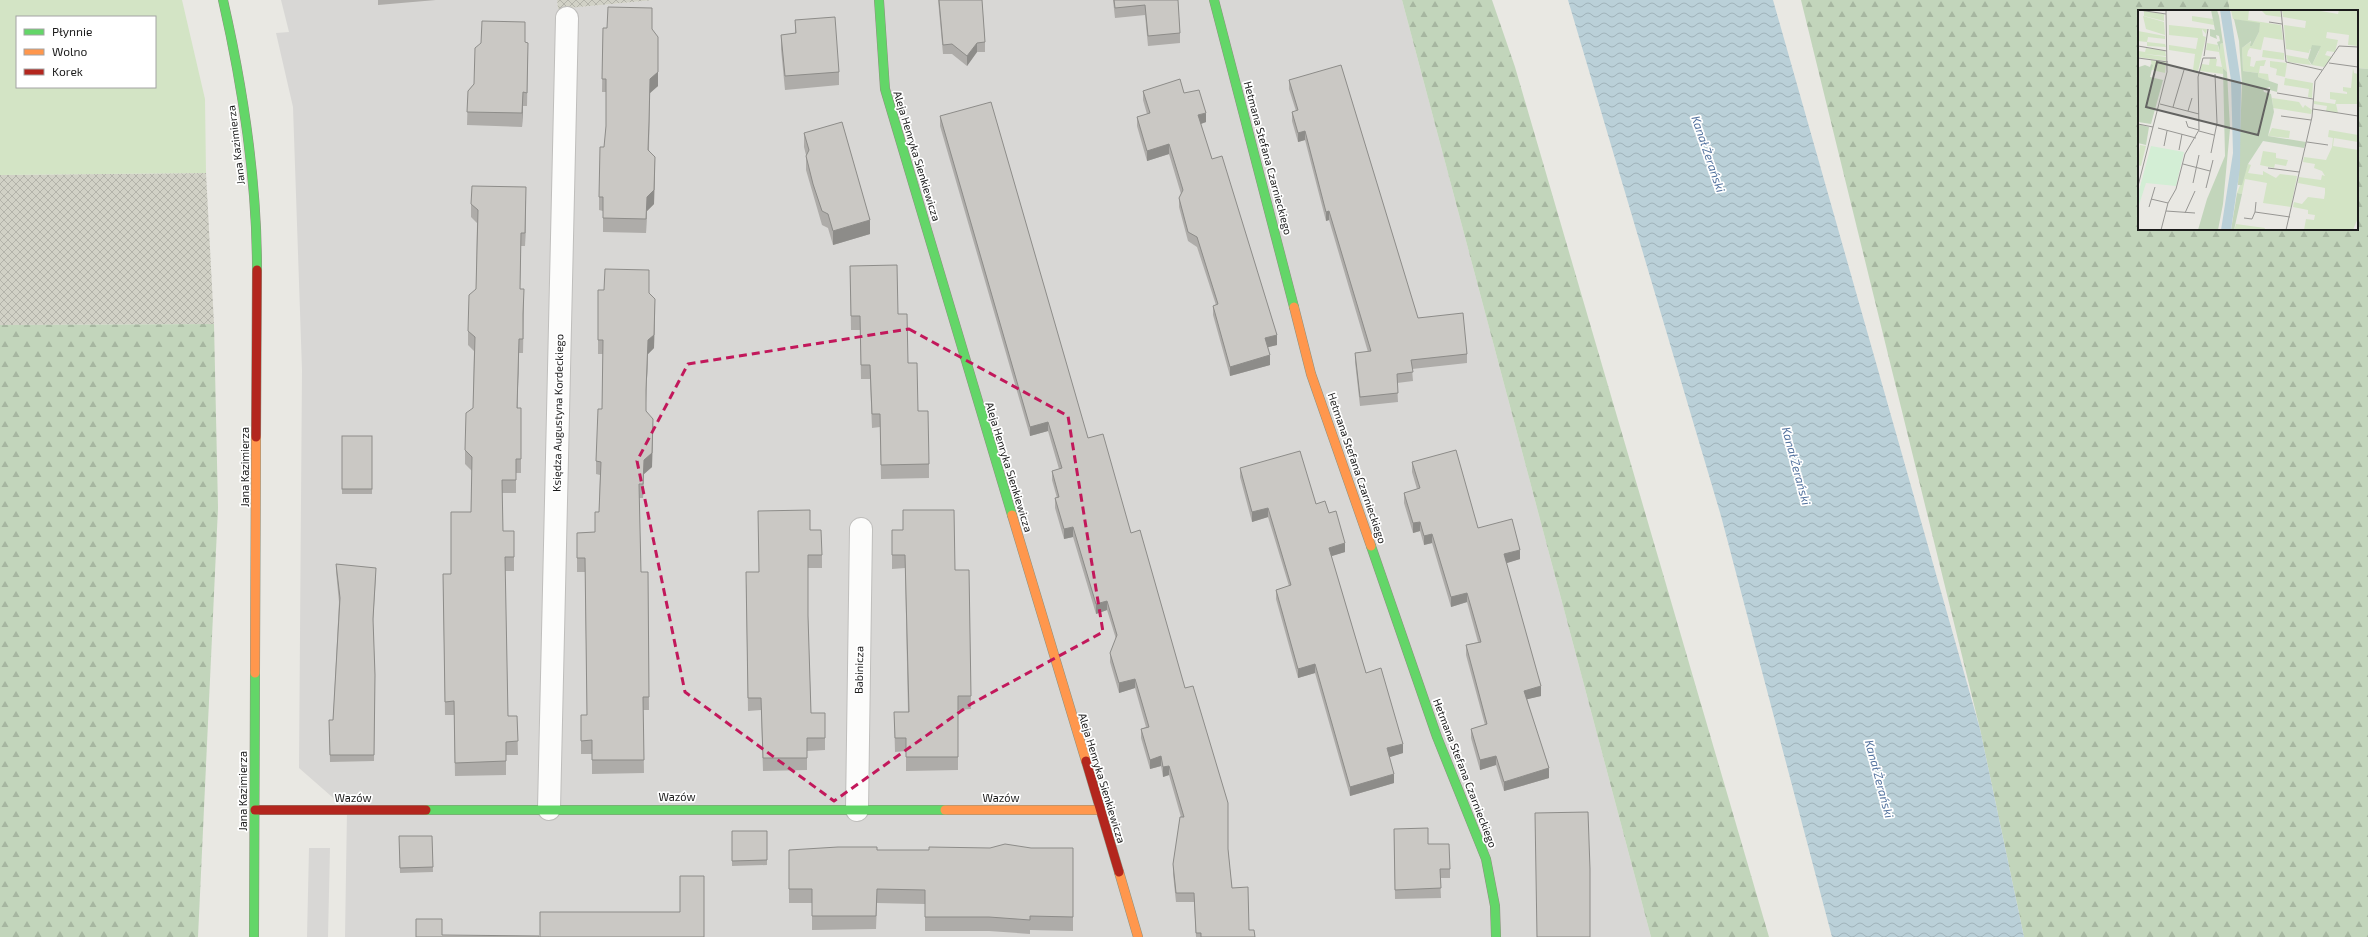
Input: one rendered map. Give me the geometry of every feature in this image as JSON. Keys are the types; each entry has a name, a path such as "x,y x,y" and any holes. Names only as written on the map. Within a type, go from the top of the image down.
{"street":[{"name":"Jana Kazimierza","path":"223,0 234,44 249,139 257,236 254,937"},
{"name":"Aleja Henryka Sienkiewicza","path":"880,0 885,90 1138,937"},
{"name":"Hetmana Stefana Czarnieckiego","path":"1214,0 1311,374 1435,729 1486,859 1495,906 1496,937"},
{"name":"Księdza Augustyna Kordeckiego","path":"549,809 567,18"},
{"name":"Babinicza","path":"857,810 861,529"},
{"name":"Wazów","path":"255,810 1099,810"}],"highlighted area":[{"path":"909,329 1068,416 1103,632 971,704 834,801 685,692 637,461 688,364"}],"shaded area":[{"path":"281,0 557,0 558,9 654,0 1402,0 1651,937 345,937 347,810 299,768 302,370 293,107 276,33 289,32"},
{"path":"557,0 654,0 558,9"},
{"path":"206,173 214,324 0,325 0,175"},
{"path":"309,848 330,848 328,937 307,937"}],"green space":[{"path":"0,0 182,0 205,99 206,173 0,175"},
{"path":"1402,0 1492,0 1515,67 1769,937 1651,937"},
{"path":"1801,0 2228,0 2230,10 2138,10 2138,230 2358,230 2358,68 2368,69 2368,937 2024,937 1980,729"},
{"path":"2228,0 2368,0 2368,69 2358,68 2358,10 2230,10"},
{"path":"214,324 218,508 198,937 0,937 0,325"}],"water":[{"name":"Kanał Żerański","path":"1568,0 1773,0 1980,729 2024,937 1832,937 1721,516"}],"building":[{"path":"939,0 982,0 985,42 977,43 967,56 952,44 943,45"},
{"path":"1114,0 1178,0 1180,33 1148,36 1145,5 1115,8"},
{"path":"608,7 652,8 652,29 658,37 658,72 650,79 648,150 655,157 654,190 647,197 646,219 603,218 603,197 599,197 600,147 604,147 606,126 606,79 602,79 603,28 607,28"},
{"path":"835,17 839,72 785,76 781,35 796,33 795,20"},
{"path":"482,21 525,22 525,42 528,43 527,93 523,92 522,113 467,112 468,91 474,84 475,48 481,43"},
{"path":"1341,65 1418,318 1463,313 1467,354 1411,360 1413,372 1397,374 1398,393 1360,397 1355,353 1371,351 1329,211 1326,212 1305,131 1298,133 1292,112 1298,110 1289,80"},
{"path":"1180,79 1184,93 1199,90 1206,113 1198,115 1212,159 1222,156 1277,335 1265,338 1270,355 1230,367 1213,306 1218,304 1197,237 1188,232 1179,198 1183,190 1169,144 1147,151 1137,117 1150,113 1143,91"},
{"path":"991,102 1088,438 1103,434 1131,533 1140,530 1185,688 1193,686 1228,803 1228,849 1232,888 1248,887 1249,930 1254,930 1255,937 1201,937 1201,933 1196,933 1194,893 1176,893 1173,864 1180,817 1184,817 1169,766 1163,767 1161,756 1150,760 1141,729 1149,727 1135,679 1119,683 1110,653 1117,635 1107,601 1096,604 1073,527 1064,529 1055,498 1059,497 1052,471 1062,468 1048,422 1030,427 940,116"},
{"path":"842,122 870,220 833,231 828,214 822,211 813,184 806,156 809,150 804,133"},
{"path":"472,186 526,187 525,233 521,233 520,289 524,289 523,339 519,339 517,408 521,408 521,459 516,459 516,480 502,480 503,531 514,531 514,557 505,557 508,716 517,716 518,741 506,742 506,761 455,763 454,701 445,702 443,574 451,574 451,512 471,512 472,457 465,450 466,413 473,408 475,337 468,331 469,295 476,289 478,210 471,204"},
{"path":"897,265 898,314 907,314 908,363 917,363 918,411 928,411 929,464 881,465 880,414 872,414 870,365 861,365 860,316 851,316 850,266"},
{"path":"605,269 649,270 649,293 655,299 654,335 648,340 646,390 646,411 653,419 652,453 644,460 643,484 639,484 641,572 648,572 649,697 643,697 644,760 592,760 592,740 581,741 581,715 587,715 585,558 577,558 577,533 595,532 595,512 599,512 601,462 596,461 598,409 602,409 603,340 598,340 598,290 604,290"},
{"path":"342,436 372,436 372,489 342,489"},
{"path":"1456,450 1478,528 1512,519 1520,550 1504,554 1541,686 1524,691 1549,768 1504,782 1496,756 1480,760 1471,729 1487,724 1466,645 1481,642 1467,593 1451,597 1432,534 1424,536 1420,522 1413,523 1404,493 1420,488 1412,462"},
{"path":"1300,451 1316,504 1325,501 1329,513 1336,511 1345,543 1329,548 1366,673 1381,668 1403,744 1387,748 1394,774 1350,787 1315,664 1298,669 1276,590 1291,585 1268,508 1252,512 1240,468"},
{"path":"810,510 810,530 821,530 822,555 808,555 811,713 825,713 825,738 807,738 807,758 763,758 761,698 748,698 746,572 759,572 758,511"},
{"path":"903,510 954,510 955,570 969,570 971,696 958,696 958,757 906,757 906,738 895,738 894,712 909,712 905,555 892,555 892,530 903,530"},
{"path":"336,564 376,568 373,619 375,675 374,755 330,755 329,720 333,720 340,598"},
{"path":"1588,812 1590,937 1537,937 1535,813"},
{"path":"1428,828 1428,844 1449,844 1450,869 1440,869 1441,888 1395,890 1394,829"},
{"path":"732,831 767,831 767,860 732,861"},
{"path":"399,836 432,836 433,867 400,868"},
{"path":"1005,844 1031,848 1073,848 1073,917 1030,916 1030,920 989,917 925,917 925,890 877,889 876,916 812,916 812,889 789,889 789,850 838,847 877,847 877,850 929,850 929,847 990,848"},
{"path":"680,876 704,876 704,937 540,937 540,912 680,912"},
{"path":"416,919 442,919 442,935 539,937 416,937"}],"traffic: fast":[{"path":"223,0 237,67 248,134 252,168 257,270"},
{"path":"879,0 885,89 1012,515"},
{"path":"1214,0 1294,307"},
{"path":"1371,546 1437,737 1486,859 1495,906 1496,937"},
{"path":"254,937 255,673"},
{"path":"426,810 945,810"}],"traffic: slow":[{"path":"1294,307 1311,374 1371,546"},
{"path":"255,673 256,437"},
{"path":"1012,515 1086,761"},
{"path":"945,810 1099,810"},
{"path":"1119,872 1138,937"}],"traffic: jam":[{"path":"256,437 257,270"},
{"path":"1086,761 1119,872"},
{"path":"255,810 426,810"}]}
